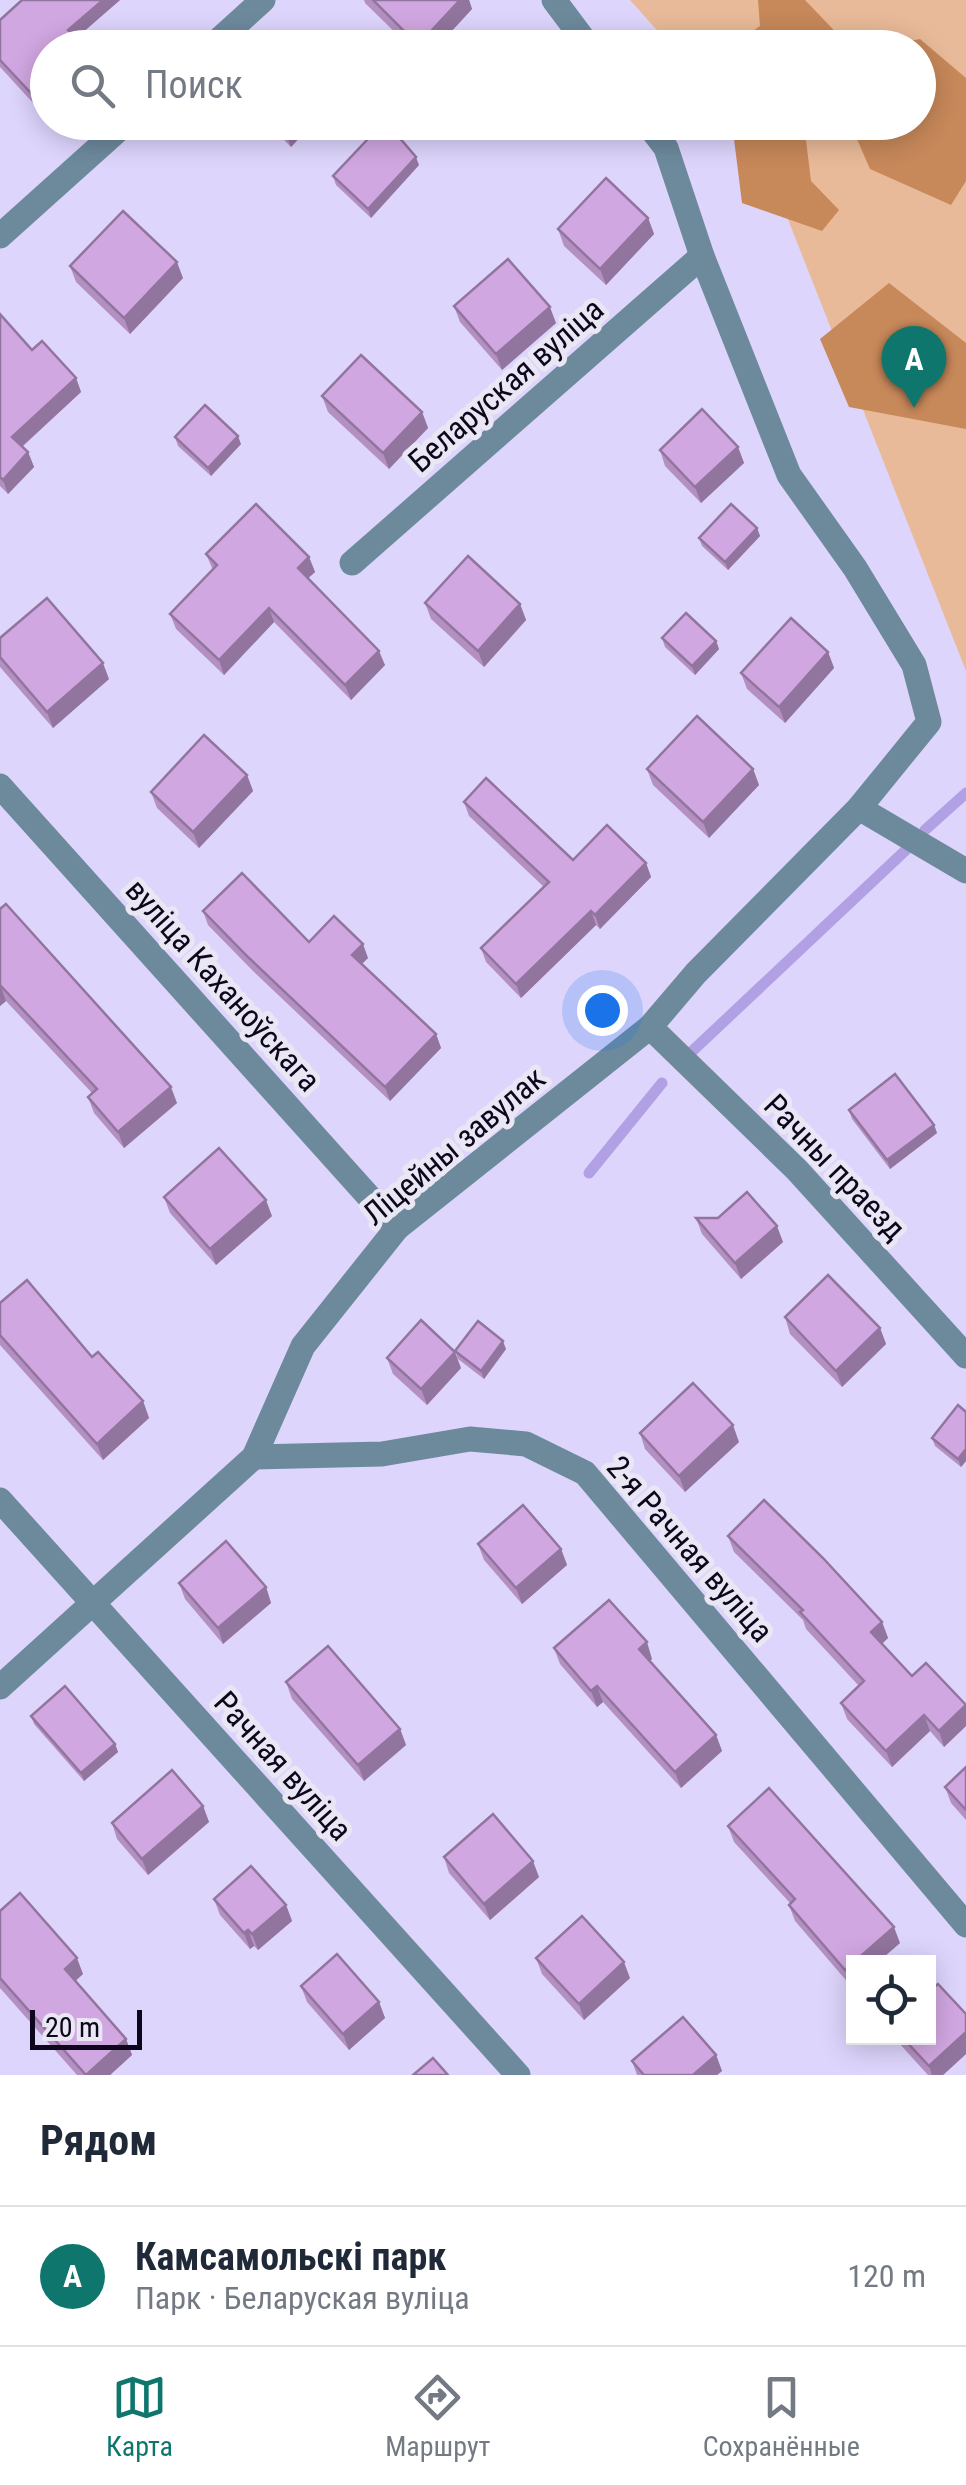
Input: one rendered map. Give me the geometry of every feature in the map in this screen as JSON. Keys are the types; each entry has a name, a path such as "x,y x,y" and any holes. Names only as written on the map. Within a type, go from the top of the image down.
{"street":[{"path":"230,30 263,0"},
{"path":"554,0 576,30"},
{"path":"0,236 107,140"},
{"path":"660,140 789,475 855,568 914,665 929,722 860,808 966,871"},
{"name":"Беларуская вуліца","path":"352,563 702,256"},
{"name":"вуліца Каханоўскага","path":"0,786 397,1228"},
{"name":"Ліцейны завулак","path":"0,1687 254,1457 303,1346 397,1228 650,1028 696,973 860,808"},
{"name":"Рачны праезд","path":"650,1028 797,1170 966,1356"},
{"name":"2-я Рачная вуліца","path":"254,1457 382,1454 470,1440 526,1444 586,1473 966,1925"},
{"name":"Рачная вуліца","path":"0,1500 518,2075"}],"shaded area":[{"path":"630,0 966,0 966,671 754,140 936,140 936,30 657,30"},
{"path":"758,0 805,0 834,30 754,30 760,26"},
{"path":"936,53 966,78 966,181 951,205 870,169 857,140 936,140"},
{"path":"734,140 806,140 811,181 839,210 822,231 742,203"},
{"path":"889,283 966,343 966,429 849,407 820,339"}],"building":[{"path":"22,0 103,0 68,30 30,30 30,92 0,60 0,20"},
{"path":"373,0 460,0 432,30 403,30"},
{"path":"367,140 401,140 416,157 368,209 333,176"},
{"path":"606,178 648,218 600,269 558,229"},
{"path":"123,211 177,262 124,318 70,266"},
{"path":"508,259 550,307 496,354 454,306"},
{"path":"0,314 32,350 42,341 76,378 12,437 28,452 3,480 0,477"},
{"path":"361,355 422,412 383,453 322,396"},
{"path":"205,405 238,436 208,468 175,437"},
{"path":"702,409 738,447 695,487 660,450"},
{"path":"256,504 309,557 298,568 379,651 345,685 269,608 219,660 170,614 217,565 206,554"},
{"path":"731,504 757,528 725,562 699,538"},
{"path":"468,556 520,604 478,651 425,603"},
{"path":"47,598 103,663 47,712 0,657 0,638"},
{"path":"686,613 716,641 692,666 662,638"},
{"path":"791,618 828,652 779,707 741,673"},
{"path":"697,716 753,769 703,822 647,769"},
{"path":"204,735 247,775 193,832 151,792"},
{"path":"486,778 573,860 607,825 646,863 595,915 591,911 516,984 481,948 549,882 464,802"},
{"path":"242,873 309,942 334,916 363,944 352,955 436,1034 385,1087 203,911"},
{"path":"6,904 171,1087 118,1132 88,1097 97,1089 0,985 0,909"},
{"path":"895,1074 934,1125 887,1160 849,1110"},
{"path":"219,1148 266,1200 210,1249 164,1197"},
{"path":"747,1192 777,1226 735,1263 696,1218 718,1218"},
{"path":"828,1275 880,1328 836,1371 785,1317"},
{"path":"27,1280 92,1357 98,1352 143,1401 97,1444 0,1335 0,1303"},
{"path":"421,1320 455,1352 421,1389 387,1358"},
{"path":"478,1321 503,1341 481,1371 455,1351"},
{"path":"693,1383 733,1425 679,1476 640,1433"},
{"path":"958,1405 966,1412 966,1449 958,1459 932,1438"},
{"path":"764,1500 882,1622 871,1632 912,1676 926,1663 966,1705 939,1731 924,1715 886,1751 841,1703 864,1681 800,1612 803,1610 728,1536"},
{"path":"523,1505 561,1549 516,1588 478,1544"},
{"path":"226,1541 266,1587 218,1628 179,1583"},
{"path":"609,1600 647,1642 639,1649 716,1735 675,1772 597,1686 591,1691 554,1648"},
{"path":"328,1646 400,1729 358,1765 286,1682"},
{"path":"65,1686 115,1744 81,1773 31,1716"},
{"path":"966,1767 966,1810 945,1787"},
{"path":"172,1770 203,1806 142,1859 112,1823"},
{"path":"769,1788 894,1927 862,1955 846,1955 845,1970 789,1905 795,1899 728,1826"},
{"path":"493,1814 533,1861 484,1904 444,1857"},
{"path":"251,1866 286,1905 252,1934 248,1930 244,1933 214,1899"},
{"path":"20,1893 77,1958 65,1969 126,2039 86,2075 0,1978 0,1911"},
{"path":"582,1916 624,1962 579,2004 536,1958"},
{"path":"337,1954 379,2002 343,2034 301,1986"},
{"path":"936,1986 966,2014 966,2032 929,2066 910,2045 936,2045"},
{"path":"683,2017 716,2055 693,2075 644,2075 632,2061"},
{"path":"433,2058 448,2075 413,2075"}],"waterway":[{"path":"925,830 966,793"},
{"path":"685,1058 908,848"},
{"path":"589,1173 662,1083"}],"place":[{"name":"Камсамольскі парк","path":"914,408"}]}
